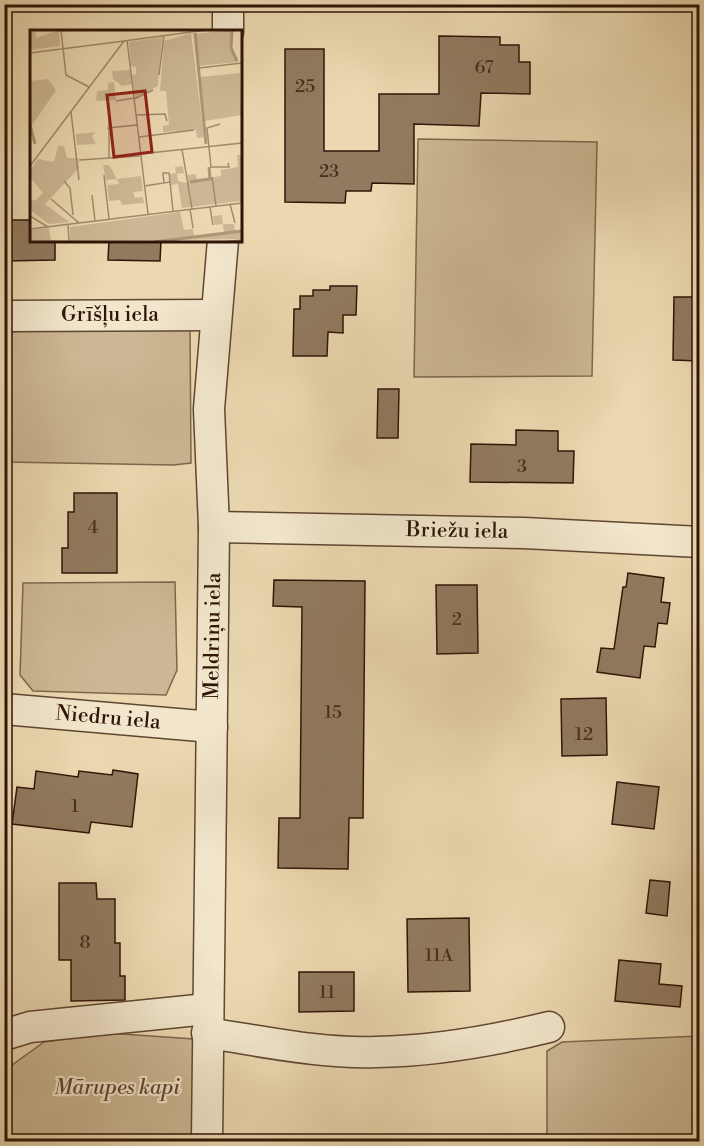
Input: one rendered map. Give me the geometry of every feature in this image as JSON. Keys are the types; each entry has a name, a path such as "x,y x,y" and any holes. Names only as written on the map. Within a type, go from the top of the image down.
{"street":[{"path":"228,4 228,30"},
{"name":"Meldriņu iela","path":"207,1142 214,526 209,409 223,242"},
{"name":"Grīšļu iela","path":"4,316 216,315"},
{"name":"Briežu iela","path":"214,526 524,533 699,542"},
{"name":"Niedru iela","path":"4,710 212,727"},
{"path":"4,1035 30,1027 207,1021 319,1050 376,1052 478,1044 549,1027"}],"green space":[{"path":"418,139 597,142 592,376 414,377"},
{"path":"190,325 191,463 173,465 5,462 4,332"},
{"path":"175,582 177,670 166,695 33,691 20,675 23,583"},
{"name":"Mārupes kapi","path":"107,1033 194,1039 193,1141 5,1141 4,1071 44,1042"},
{"path":"699,1036 699,1141 547,1141 547,1051 562,1042"}],"building":[{"path":"439,36 500,37 500,45 519,45 519,62 530,62 530,94 481,93 479,126 414,124 414,184 372,183 371,191 346,191 345,203 285,202 285,49 324,49 324,151 379,151 379,94 439,94"},
{"path":"4,220 30,220 30,242 55,242 55,260 4,261"},
{"path":"109,242 161,242 160,261 108,260"},
{"path":"330,286 357,286 356,315 343,315 343,333 328,332 327,356 293,356 294,309 300,309 300,296 313,296 313,290 330,290"},
{"path":"674,297 699,297 699,361 673,360"},
{"path":"378,389 399,389 398,438 377,438"},
{"path":"516,430 558,431 558,451 574,451 573,483 470,482 471,444 516,445"},
{"path":"74,493 117,493 117,573 62,573 62,548 68,548 68,512 74,512"},
{"path":"628,573 664,578 661,602 670,603 667,624 658,623 655,647 644,646 640,678 597,672 601,648 614,649 623,587 626,587"},
{"path":"274,580 365,581 363,818 349,818 348,869 278,868 279,818 300,818 302,607 273,606"},
{"path":"436,585 477,585 478,653 437,654"},
{"path":"606,698 607,755 562,756 561,699"},
{"path":"113,770 138,774 132,827 91,822 89,833 12,824 17,787 34,789 36,771 78,777 79,771 112,775"},
{"path":"617,782 659,787 654,829 612,824"},
{"path":"650,880 670,882 667,916 646,913"},
{"path":"59,883 96,883 97,899 115,899 115,943 120,943 120,976 125,976 125,1000 71,1001 71,960 59,960"},
{"path":"469,918 470,991 408,992 407,919"},
{"path":"619,960 661,964 659,984 682,986 680,1007 615,1001"},
{"path":"299,972 354,972 354,1011 299,1012"}]}
